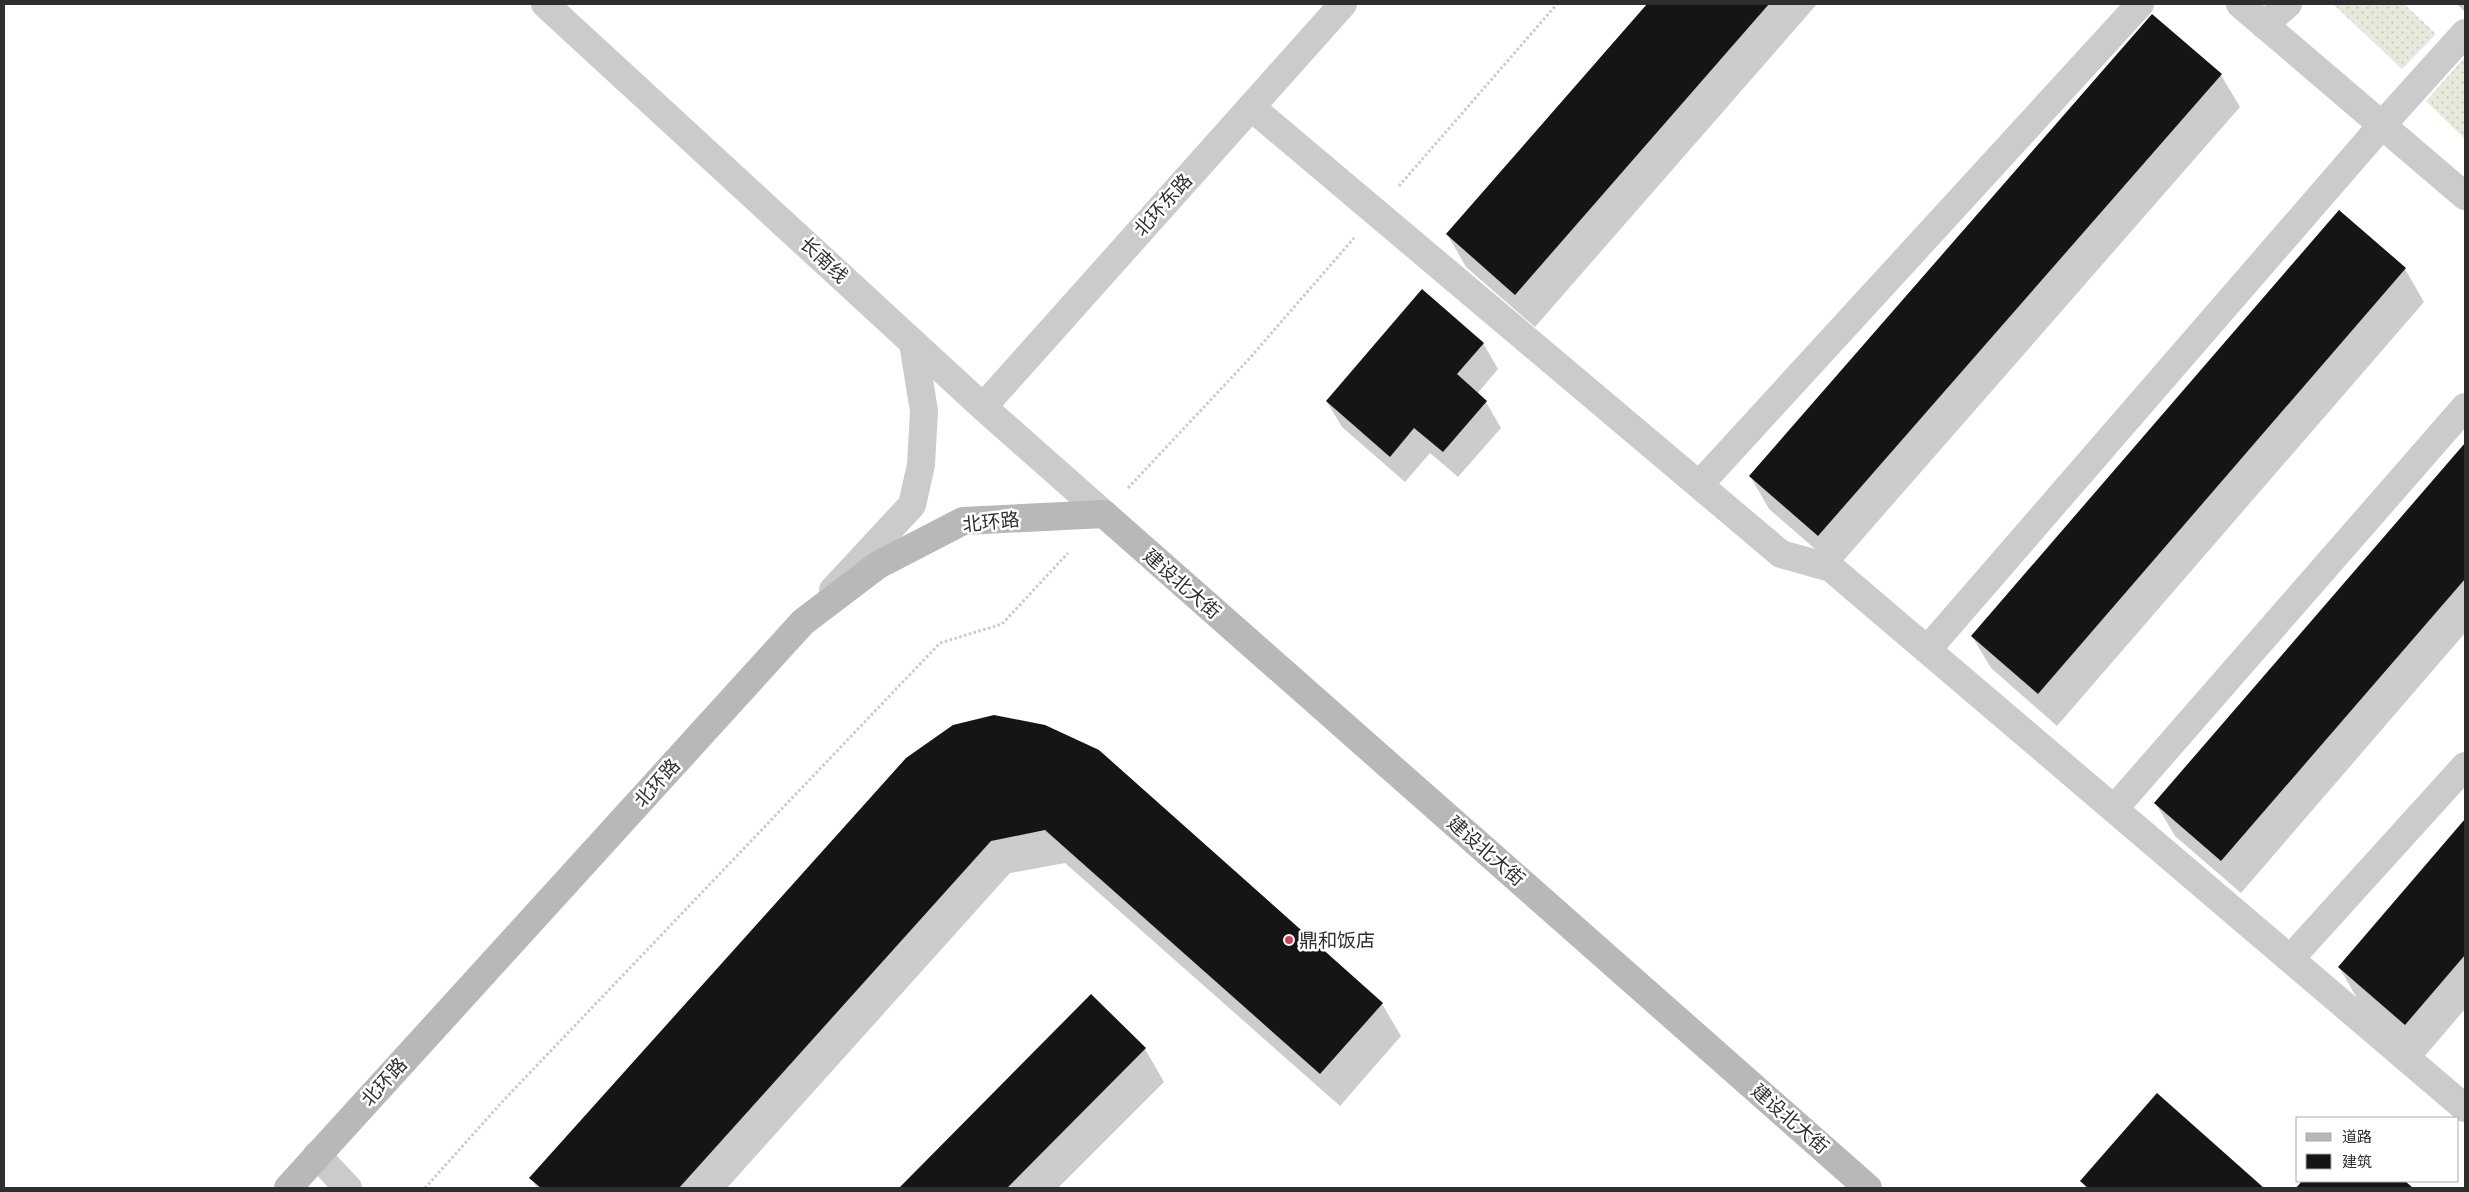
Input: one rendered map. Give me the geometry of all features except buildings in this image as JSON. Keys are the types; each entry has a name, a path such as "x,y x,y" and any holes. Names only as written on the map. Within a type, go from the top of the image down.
{"main road":[{"name":"北环路","path":"288,1188 804,622 878,565 963,521 1104,514"},
{"name":"建设北大街","path":"1104,514 1868,1188"}],"street":[{"name":"长南线","path":"546,4 983,407 1104,514"},
{"name":"北环东路","path":"983,407 1343,4"},
{"path":"1699,485 2140,4"},
{"path":"2240,4 2465,196"},
{"path":"2264,25 2288,4"},
{"path":"1928,650 2382,125 2465,33"},
{"path":"1251,107 1781,554 1831,568 2465,1108"},
{"path":"804,622 912,506 921,466 924,411 913,343"},
{"path":"2114,809 2465,407"},
{"path":"2290,959 2465,766"},
{"path":"317,1155 348,1188"}],"path":[{"path":"425,1188 509,1095 940,643 1002,624 1249,359 1557,4"}],"shaded area":[{"path":"2333,4 2404,4 2436,34 2402,69"},
{"path":"2465,57 2465,139 2426,101"}],"place":[{"name":"鼎和饭店","path":"1289,940"}]}
